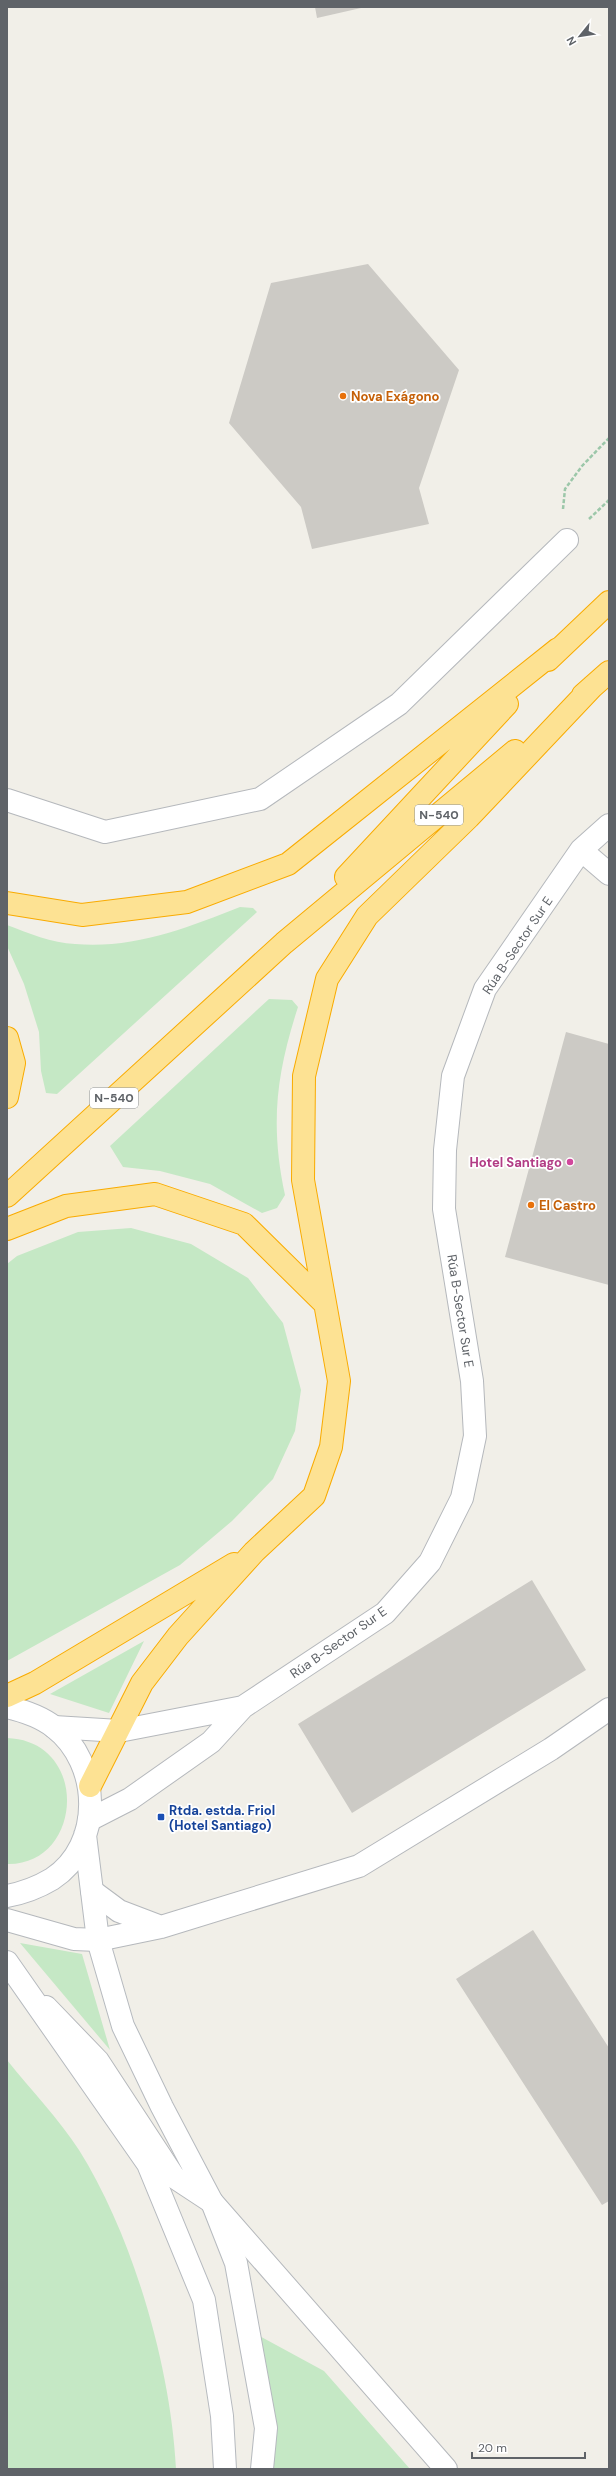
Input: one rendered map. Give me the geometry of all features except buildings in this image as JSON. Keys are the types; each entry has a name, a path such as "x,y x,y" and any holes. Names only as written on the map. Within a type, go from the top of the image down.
{"highway":[{"name":"N-540","path":"284,943 558,649 609,602"},
{"path":"7,903 82,915 187,902 288,864 558,649"},
{"name":"N-540","path":"7,1196 284,943 601,679"},
{"path":"90,1786 142,1683 178,1636 254,1552 314,1496 331,1447 339,1381 303,1180 304,1076 327,979 367,916 469,817 601,679"},
{"path":"7,1038 14,1063 7,1097"},
{"path":"7,1229 66,1206 155,1194 244,1224 324,1303"},
{"path":"7,1696 35,1683 254,1552"}],"street":[{"path":"7,800 105,832 260,799 399,704 567,540"},
{"name":"Rúa B-Sector Sur E","path":"87,1828 211,1742 243,1707 385,1613 430,1562 462,1498 475,1436 472,1381 444,1209 445,1150 453,1076 485,989 582,850 609,824"},
{"path":"582,850 609,874"},
{"path":"7,1707 32,1714 54,1727 71,1743 83,1764 90,1786 87,1828 98,1940 123,2026 162,2107 212,2202 236,2264 266,2428 262,2469"},
{"name":"Rúa B-Sector Sur E","path":"54,1727 119,1731 243,1707"},
{"path":"7,1920 74,1939 98,1940 161,1927 358,1866 550,1749 609,1709"},
{"path":"7,1896 29,1891 53,1878 72,1859 87,1828"},
{"path":"92,1891 119,1911 161,1927"},
{"path":"13,1970 98,2061 174,2177 212,2202 446,2469"},
{"path":"13,1970 148,2164 204,2300 222,2416 225,2469"}],"path":[{"path":"567,540 563,509 565,489 582,466 609,438"}],"green space":[{"path":"240,907 253,908 257,912 57,1094 46,1093 41,1071 39,1032 24,984 7,946 7,925 58,942 97,945 139,940 160,935"},
{"path":"269,999 292,1000 298,1007 280,1078 277,1123 280,1170 285,1195 277,1208 262,1213 210,1184 160,1171 123,1167 110,1146"},
{"path":"131,1228 191,1244 248,1278 283,1323 301,1390 295,1431 273,1479 232,1521 180,1565 7,1661 7,1264 17,1256 78,1232"},
{"path":"144,1641 109,1713 50,1694"},
{"path":"7,1738 34,1744 53,1759 64,1780 67,1803 63,1826 51,1846 32,1859 7,1864"},
{"path":"20,1943 82,1954 110,2050"},
{"path":"7,2060 71,2138 98,2184 116,2222 132,2262 146,2304 157,2346 173,2430 176,2469 7,2469"},
{"path":"239,2325 324,2371 410,2469 261,2469"}],"place":[{"name":"Nova Exágono","path":"343,396"},
{"name":"Hotel Santiago","path":"570,1162"},
{"name":"El Castro","path":"531,1205"},
{"name":"Rtda. estda. Friol (Hotel Santiago)","path":"161,1817"}]}
